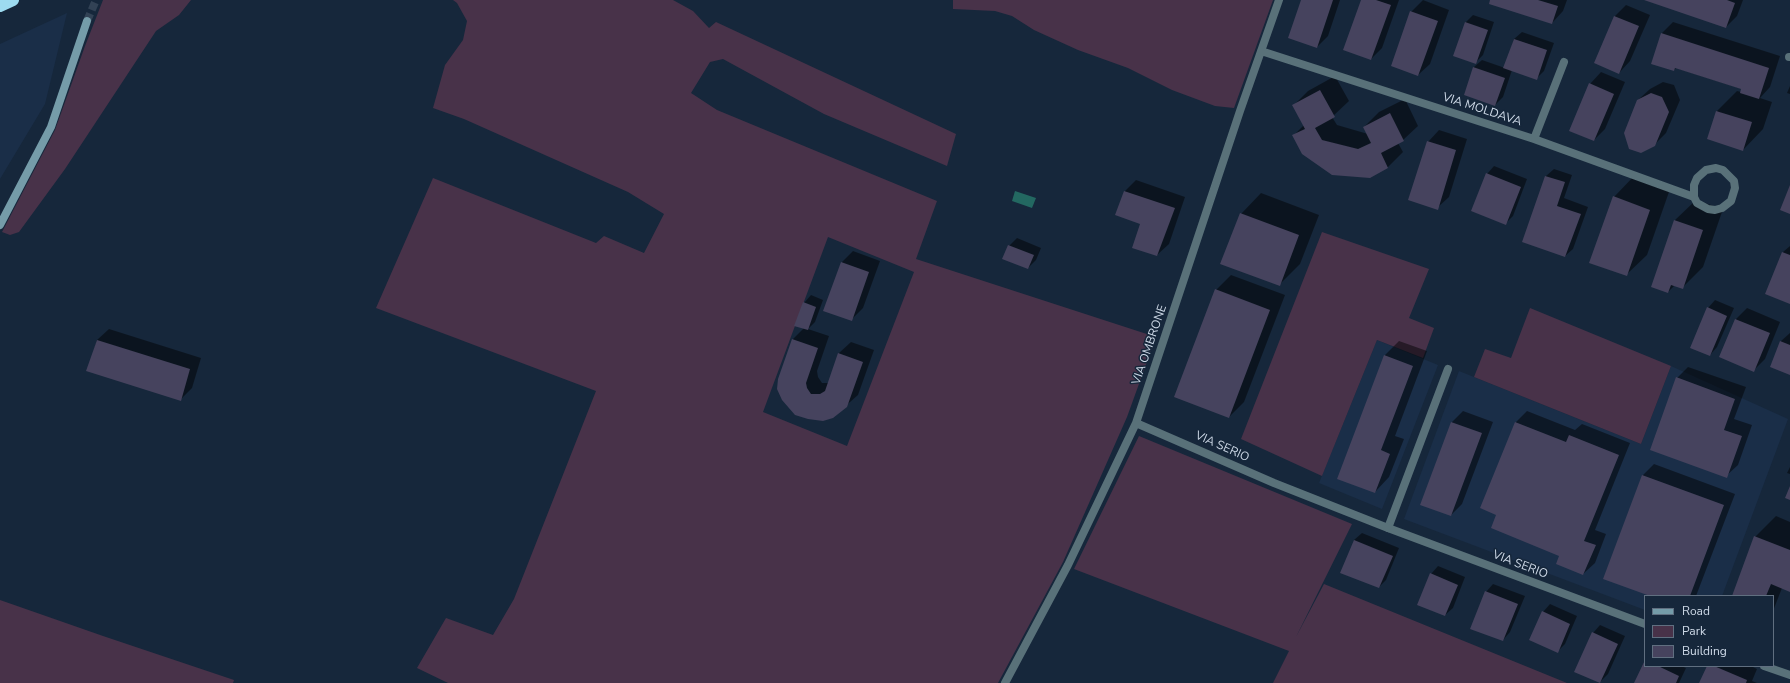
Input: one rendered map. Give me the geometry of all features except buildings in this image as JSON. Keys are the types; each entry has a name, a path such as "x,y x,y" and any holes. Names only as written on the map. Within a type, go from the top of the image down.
{"highway":[{"path":"0,6 13,0"}],"street":[{"name":"VIA OMBRONE","path":"1005,683 1068,565 1136,423 1279,0"},
{"path":"0,225 51,126 87,21"},
{"name":"VIA MOLDAVA","path":"1261,52 1534,139 1694,197 1697,202 1708,209 1715,210 1722,208 1732,201 1735,188 1734,181 1723,170 1716,168 1706,170 1697,178 1694,185 1694,197"},
{"path":"1534,139 1564,62"},
{"path":"1388,528 1448,369"},
{"name":"VIA SERIO","path":"1136,423 1274,483 1388,528 1644,624"},
{"path":"1767,667 1790,675"}],"shaded area":[{"path":"67,13 45,104 0,179 0,44"},
{"path":"1015,191 1036,198 1032,208 1012,201"},
{"path":"1377,340 1438,365 1382,509 1319,483"},
{"path":"1671,366 1788,419 1722,595 1644,595 1644,610 1404,519 1459,371 1641,444"}],"green space":[{"path":"103,0 191,0 179,15 156,31 65,169 19,232 10,235 2,232 55,130"},
{"path":"453,0 673,0 693,11 709,28 716,22 956,134 947,166 824,114 723,59 710,62 691,93 717,110 937,201 916,259 1156,337 1127,417 1063,562 998,683 448,683 417,668 446,618 493,635 514,599 596,391 376,308 433,178 596,243 604,236 644,253 664,214 628,192 464,119 433,108 445,65 463,40 467,21 457,3","holes":["828,237 914,272 847,446 763,412"]},
{"path":"953,0 1273,0 1234,108 1215,106 1172,90 1128,68 1078,50 1034,30 1012,16 995,11 953,9"},
{"path":"1322,232 1429,269 1409,318 1434,328 1423,358 1377,340 1322,476 1241,439"},
{"path":"1530,308 1671,366 1641,444 1474,377 1485,349 1511,358"},
{"path":"1139,436 1352,524 1296,637 1324,584 1567,683 1273,683 1289,651 1074,569"},
{"path":"0,600 234,680 233,683 0,683"}],"tunnel":[{"path":"87,21 96,0"}]}
